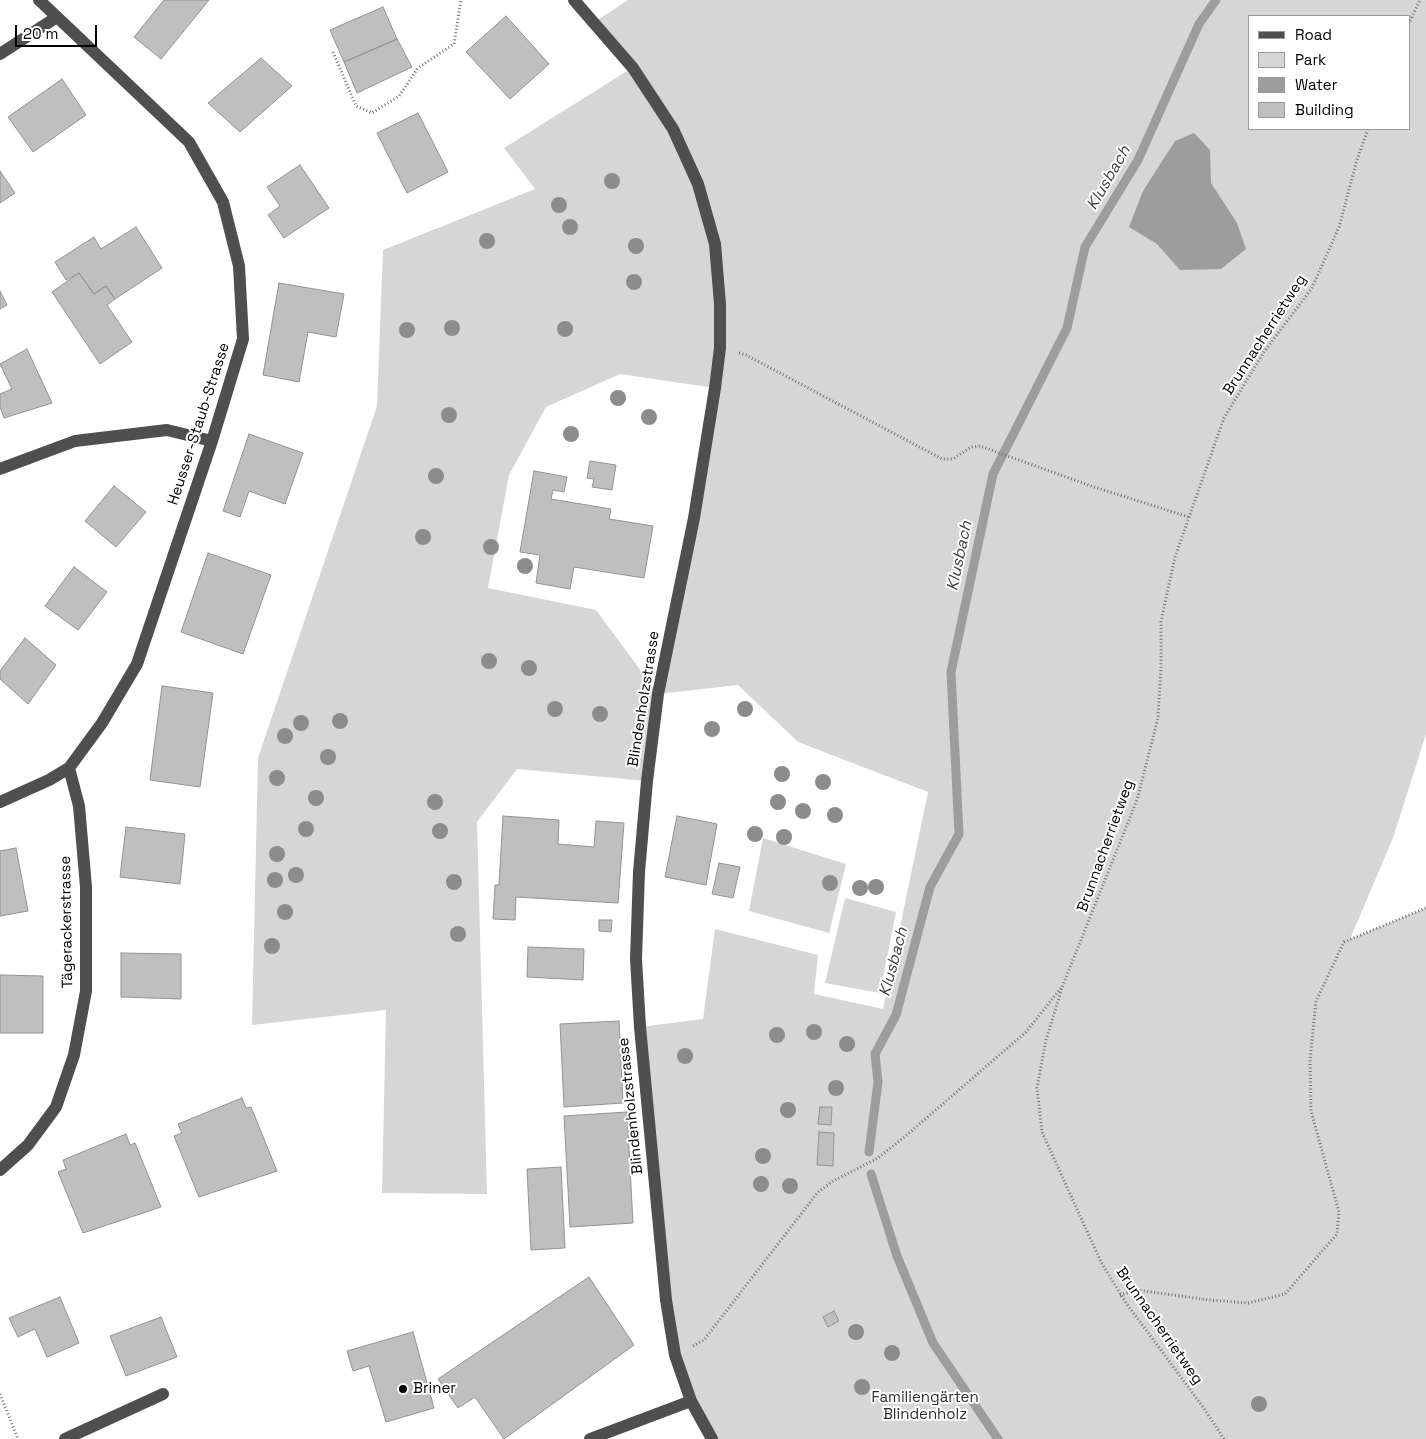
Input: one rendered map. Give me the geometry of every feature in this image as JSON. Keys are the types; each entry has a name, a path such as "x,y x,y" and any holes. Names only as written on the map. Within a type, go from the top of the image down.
{"street":[{"name":"Heusser-Staub-Strasse","path":"0,802 49,780 69,768 102,723 137,664 212,441 243,339 239,266 223,202 190,142 39,0"},
{"name":"Blindenholzstrasse","path":"574,0 632,68 673,129 698,184 712,236 720,304 720,348 715,388 694,518 658,694 645,800 636,924 640,1027 666,1300 675,1355 691,1400 712,1439"},
{"path":"0,54 57,18"},
{"path":"0,469 75,441 167,430 212,441"},
{"name":"Tägerackerstrasse","path":"0,1170 28,1145 56,1107 74,1055 86,991 86,887 79,806 69,768"},
{"path":"65,1439 163,1394"},
{"path":"590,1439 691,1400"}],"path":[{"path":"333,52 356,106 372,113 399,96 418,68 454,44 461,0"},
{"path":"1411,19 1420,0"},
{"name":"Brunnacherrietweg","path":"1224,1439 1203,1407 1120,1295 1101,1262 1042,1132 1038,1088 1046,1040 1063,985 1137,800 1158,718 1161,621 1175,557 1224,418 1264,352 1312,288 1339,227 1356,160 1368,130"},
{"path":"746,355 942,459 953,459 976,446 986,448 1094,487 1189,517"},
{"path":"1120,1295 1137,1290 1209,1300 1248,1303 1285,1294 1338,1234 1339,1212 1310,1111 1310,1060 1316,1001 1344,942 1426,908"},
{"path":"675,1355 704,1340 818,1192 833,1181 878,1158 1026,1032 1063,985"},
{"path":"0,1394 18,1439"}],"green space":[{"name":"Familiengärten Blindenholz","path":"628,0 1426,0 1426,734 1393,838 1350,939 1426,908 1426,1439 712,1439 675,1355 640,1027 703,1019 715,929 818,955 814,994 883,1009 928,792 798,742 738,685 658,694 647,781 517,769 477,822 487,1194 382,1193 386,1010 252,1025 258,758 377,406 383,250 535,189 504,148 632,68 593,23","holes":["620,374 715,388 658,694 596,610 488,588 509,475 546,407"]},
{"path":"763,838 846,864 829,933 749,911"},
{"path":"845,898 896,912 880,993 825,983"}],"water":[{"path":"1194,133 1210,150 1211,183 1237,223 1246,249 1221,269 1180,270 1157,244 1129,227 1143,191 1175,141"}],"building":[{"path":"164,0 209,0 161,59 134,37"},
{"path":"383,7 397,39 344,62 330,30"},
{"path":"506,16 549,64 510,99 466,52"},
{"path":"397,39 412,67 357,93 344,62"},
{"path":"261,58 292,86 240,132 208,103"},
{"path":"62,79 86,115 33,152 8,117"},
{"path":"418,113 448,172 407,193 377,133"},
{"path":"300,165 329,208 284,238 268,215 280,206 267,187"},
{"path":"0,171 15,193 0,203"},
{"path":"136,227 162,268 115,299 106,286 94,294 79,273 66,280 55,262 94,237 101,249"},
{"path":"79,273 94,294 106,286 115,299 107,305 132,342 100,364 52,292"},
{"path":"279,283 344,294 336,337 308,332 299,382 263,375"},
{"path":"0,291 7,305 0,309"},
{"path":"27,349 52,403 4,418 0,407 0,394 12,389 0,364"},
{"path":"249,434 303,453 285,504 249,491 240,517 223,511"},
{"path":"590,461 616,465 612,490 592,487 594,479 587,478"},
{"path":"534,471 567,477 564,492 553,490 551,499 611,509 609,519 653,526 644,578 574,567 570,589 536,583 540,555 520,552"},
{"path":"114,486 146,512 116,547 85,521"},
{"path":"208,553 271,575 243,654 181,632"},
{"path":"74,567 107,592 78,630 45,606"},
{"path":"25,638 56,665 28,704 0,679 0,671"},
{"path":"162,686 213,693 200,787 150,780"},
{"path":"503,816 559,820 558,844 594,847 596,821 624,823 618,903 516,897 515,920 493,919 495,885 499,885"},
{"path":"677,816 717,824 706,885 665,877"},
{"path":"126,827 185,834 180,884 120,877"},
{"path":"16,848 28,911 0,916 0,851"},
{"path":"719,863 740,867 733,898 712,894"},
{"path":"599,920 612,920 611,932 599,931"},
{"path":"528,947 584,949 583,980 527,977"},
{"path":"121,953 181,954 181,999 121,997"},
{"path":"0,975 43,976 43,1033 0,1033"},
{"path":"619,1021 623,1103 564,1107 560,1024"},
{"path":"242,1098 246,1108 251,1107 277,1171 199,1197 174,1136 182,1133 178,1124"},
{"path":"820,1107 832,1107 831,1125 818,1124"},
{"path":"627,1112 633,1223 570,1227 564,1116"},
{"path":"819,1132 834,1133 833,1166 817,1165"},
{"path":"126,1134 130,1145 135,1143 161,1207 83,1233 58,1172 66,1169 63,1160"},
{"path":"561,1167 565,1248 531,1250 527,1169"},
{"path":"589,1277 634,1345 504,1439 475,1397 458,1408 438,1379"},
{"path":"60,1297 79,1343 47,1357 35,1329 18,1337 9,1318"},
{"path":"834,1311 839,1321 828,1327 823,1317"},
{"path":"161,1317 177,1357 126,1376 110,1336"},
{"name":"Briner","path":"413,1332 434,1408 386,1422 369,1366 353,1371 347,1351"}],"waterway":[{"name":"Klusbach","path":"869,1152 878,1082 875,1054 896,1015 930,887 959,834 951,672 993,474 1067,328 1085,247 1138,160 1199,24 1216,0"},
{"name":"Klusbach","path":"871,1174 897,1256 933,1343 998,1439"}],"place":[{"name":"Briner","path":"403,1389"}]}
